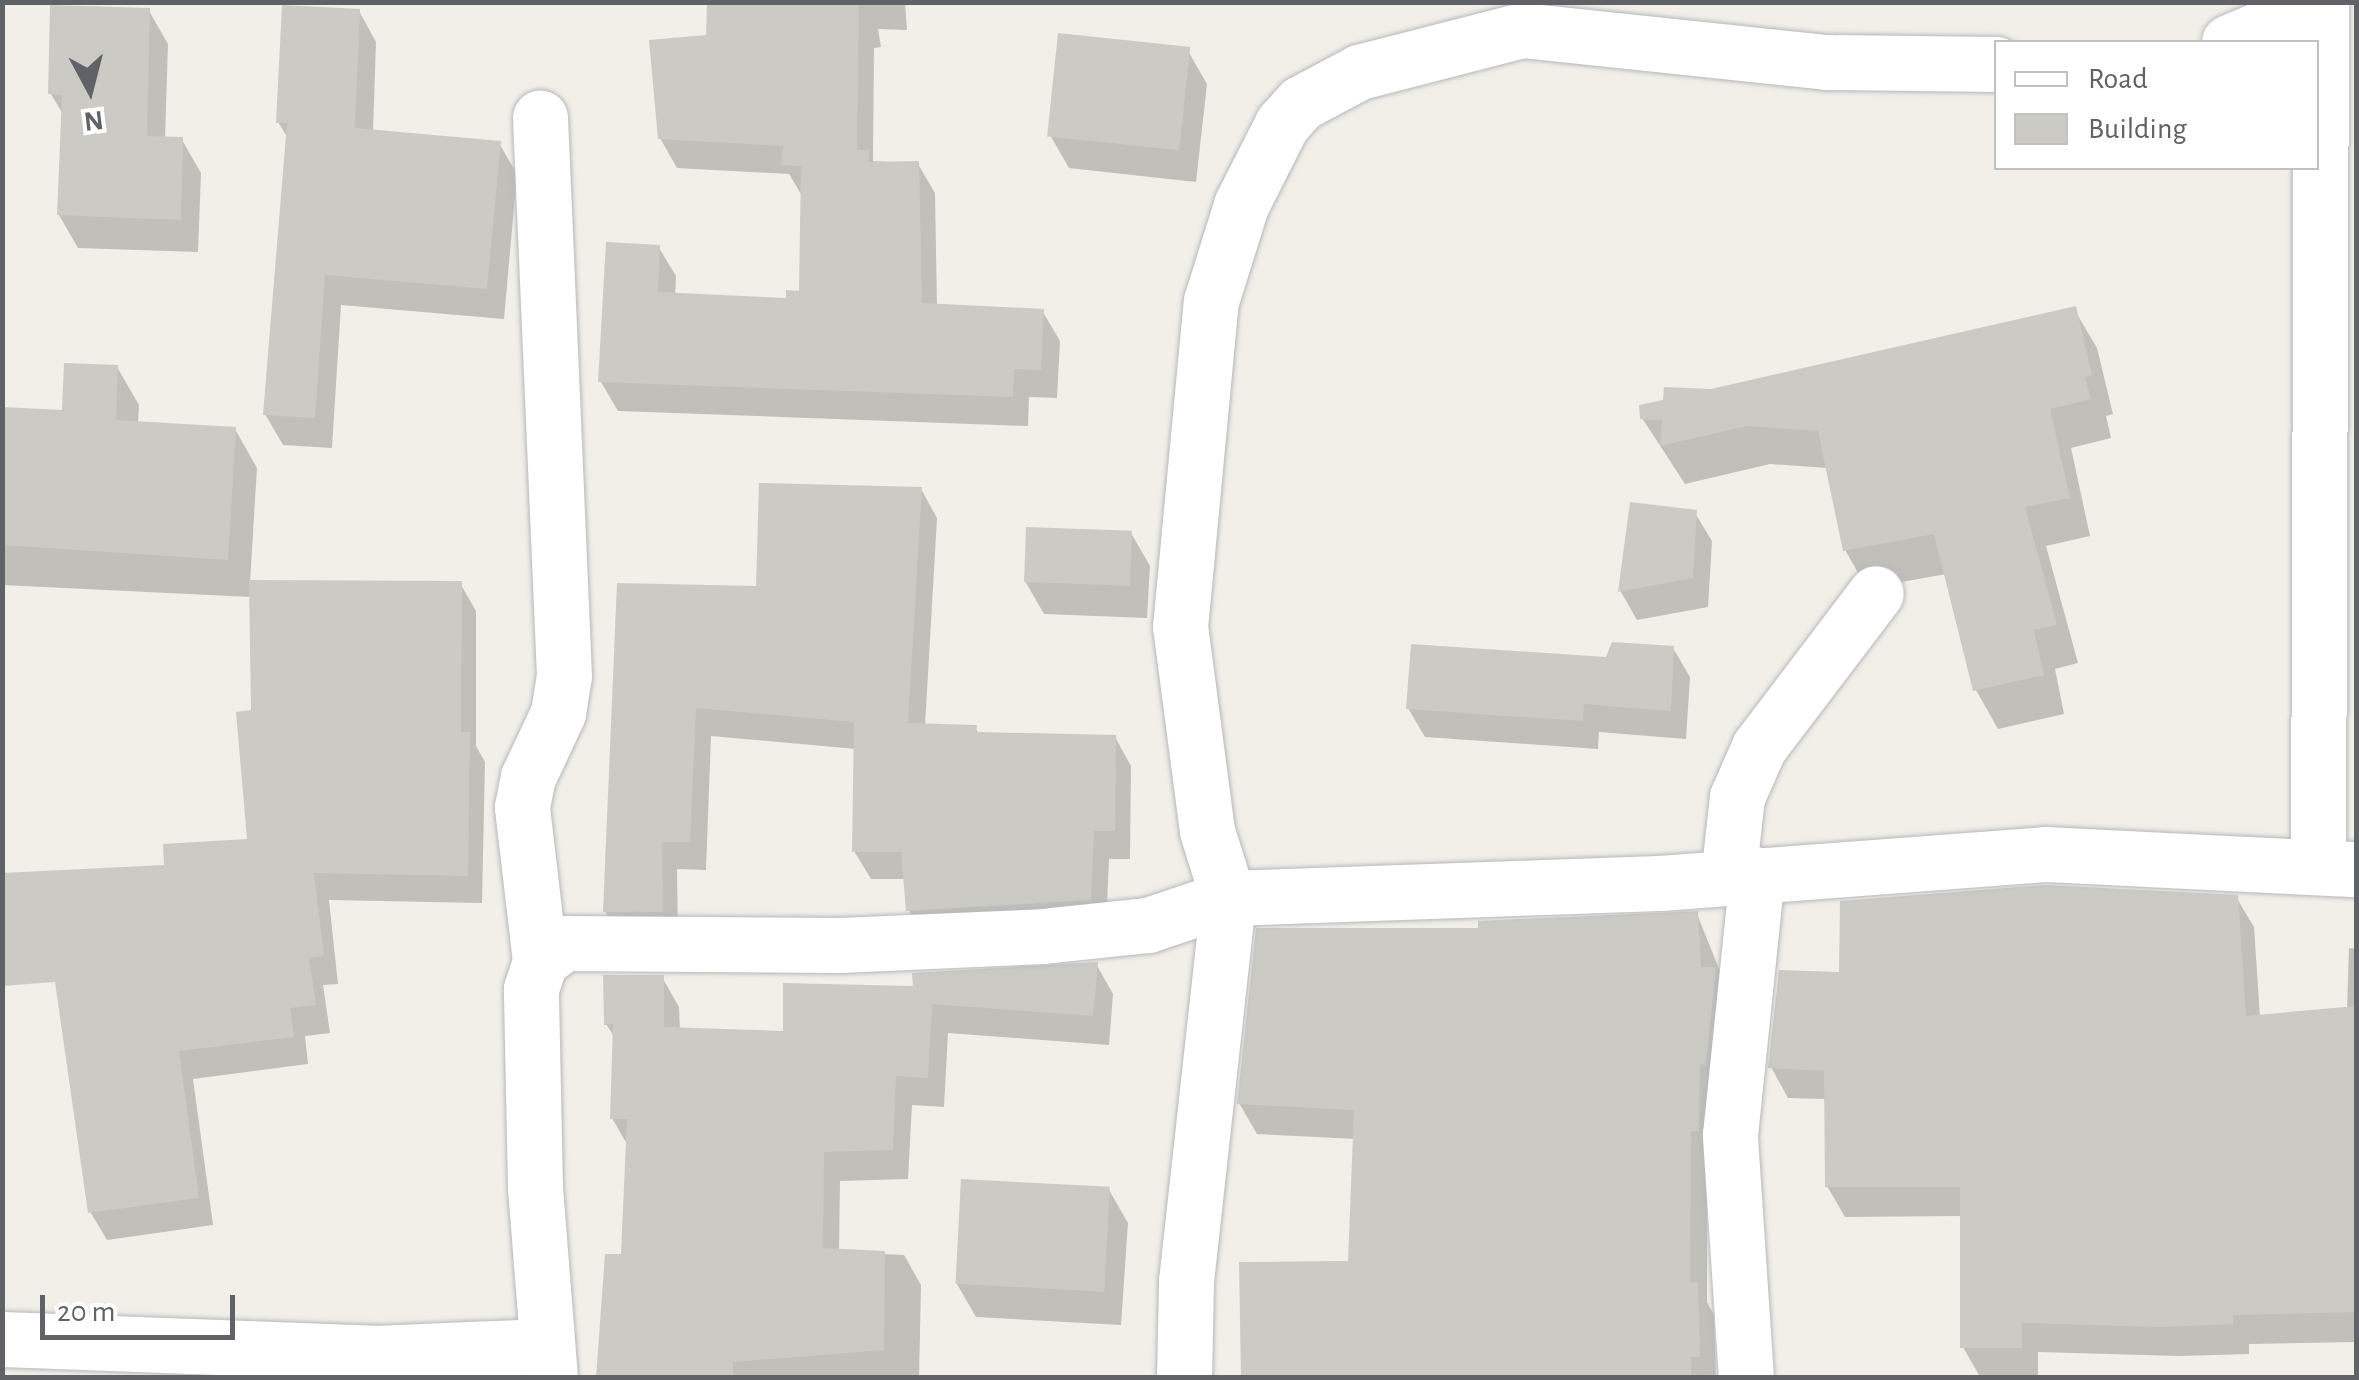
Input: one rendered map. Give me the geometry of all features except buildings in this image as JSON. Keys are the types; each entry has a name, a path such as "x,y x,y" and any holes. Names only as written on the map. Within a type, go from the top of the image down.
{"street":[{"path":"540,961 564,943 840,945 1042,936 1148,926 1228,898 1743,876 2045,854 2337,867 2322,3 2234,40"},
{"path":"1184,1378 1186,1281 1228,898 1207,831 1180,626 1190,487 1211,301 1264,154 1301,102 1359,72 1459,41 1522,30 1826,62 1994,64"},
{"path":"2,1339 547,1362 532,1087 531,989 540,961 522,807 528,777 558,713 564,676 540,118"},
{"path":"1746,1378 1730,1135 1743,876 1737,797 1759,747 1876,593"}]}
